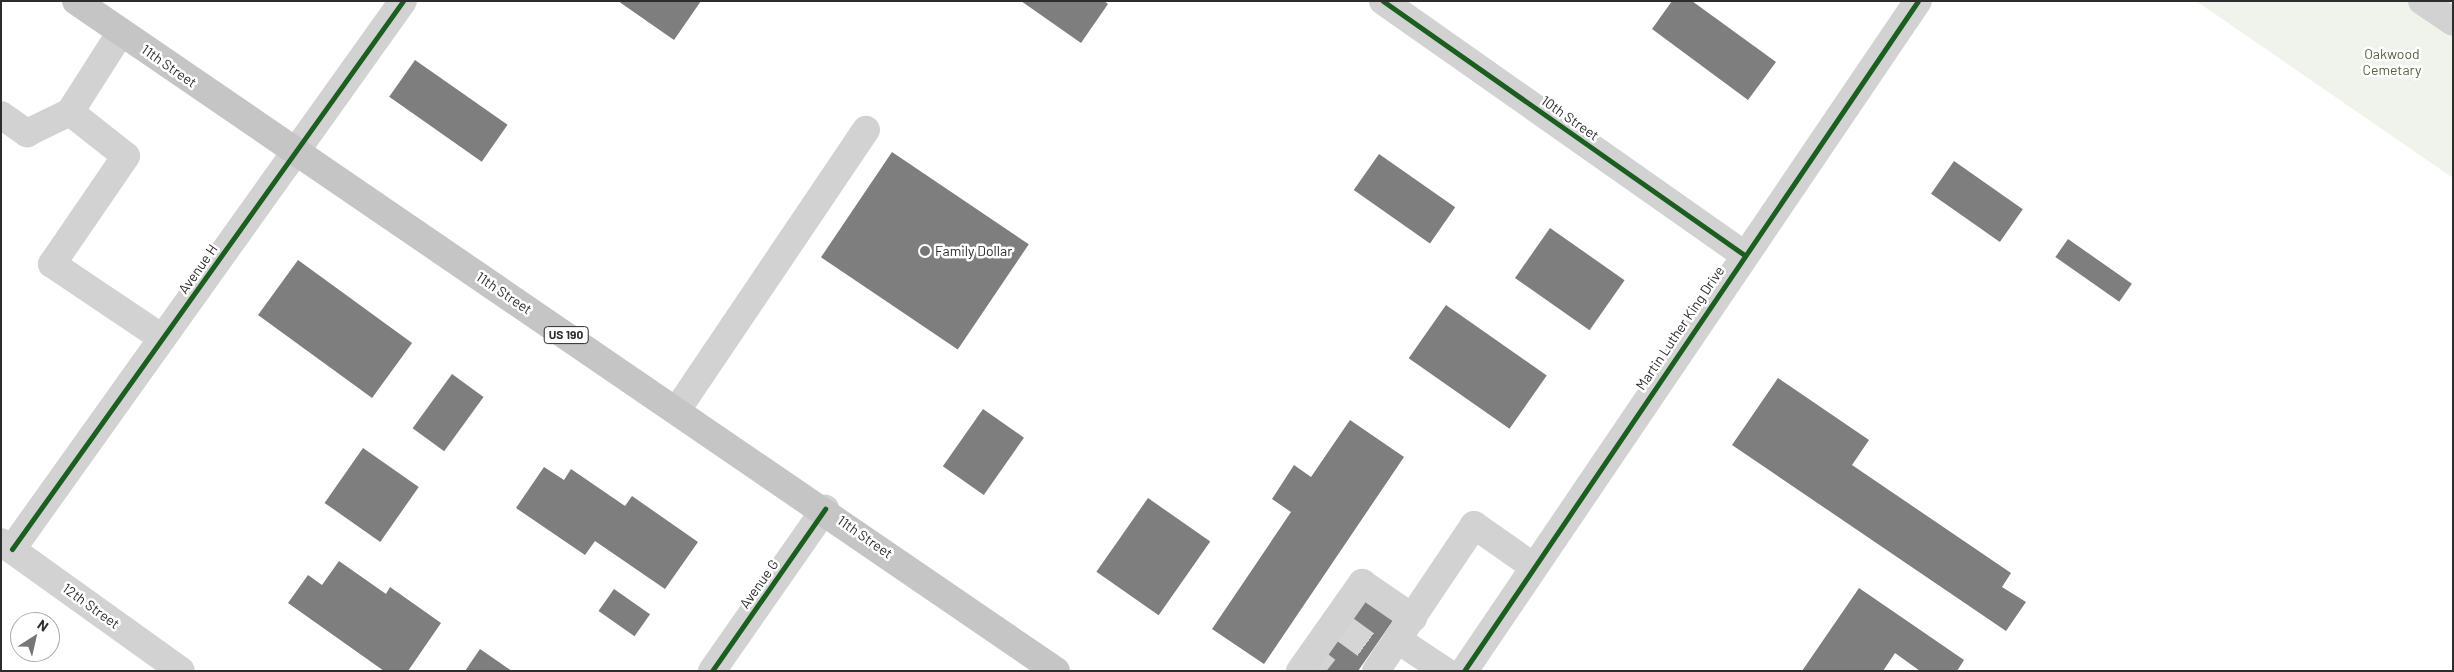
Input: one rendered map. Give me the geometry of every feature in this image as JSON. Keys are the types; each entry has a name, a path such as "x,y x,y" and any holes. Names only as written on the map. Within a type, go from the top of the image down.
{"main road":[{"name":"11th Street","path":"76,1 294,152 825,509 1056,671"}],"street":[{"name":"Avenue H","path":"7,546 162,338 403,1"},
{"name":"10th Street","path":"1383,1 1743,254"},
{"name":"Martin Luther King Drive","path":"1464,671 1743,254 1918,1"},
{"path":"2422,1 2453,22"},
{"path":"1,114 27,132 70,112 120,32"},
{"path":"70,112 126,156 52,264 162,338"},
{"path":"677,410 866,130"},
{"name":"Avenue G","path":"712,671 825,509"},
{"path":"1389,647 1474,525 1534,567"},
{"name":"12th Street","path":"7,546 181,671"},
{"path":"1309,664 1338,625 1362,583 1389,647 1444,671"}],"green space":[{"name":"Oakwood Cemetary","path":"2196,1 2453,1 2453,178"}],"building":[{"path":"618,1 701,1 674,40"},
{"path":"1021,1 1104,1 1108,4 1081,43"},
{"path":"1672,1 1692,1 1776,62 1748,100 1652,29"},
{"path":"415,60 508,125 482,162 389,97"},
{"name":"Family Dollar","path":"892,152 1029,244 958,350 821,257"},
{"path":"1379,154 1455,207 1430,243 1354,190"},
{"path":"1954,161 2023,209 2000,242 1931,194"},
{"path":"1550,228 1625,280 1590,330 1515,278"},
{"path":"2068,239 2132,284 2119,302 2055,257"},
{"path":"298,260 412,343 372,398 258,315"},
{"path":"1446,305 1547,376 1509,429 1409,358"},
{"path":"452,374 484,397 444,451 413,428"},
{"path":"1778,378 1869,440 1852,465 2011,573 2002,587 2026,602 2006,631 1732,445"},
{"path":"983,409 1024,438 984,495 943,466"},
{"path":"1350,420 1404,457 1264,664 1212,629 1291,512 1272,499 1294,465 1311,477"},
{"path":"363,448 419,487 380,542 325,503"},
{"path":"544,467 564,480 571,469 625,506 632,496 698,542 665,589 595,541 585,555 516,508"},
{"path":"1148,498 1210,542 1159,615 1096,572"},
{"path":"339,561 386,594 390,587 441,623 408,671 384,671 288,603 308,575 322,585"},
{"path":"1859,588 1964,660 1957,671 1920,671 1895,653 1883,671 1802,671"},
{"path":"614,589 650,614 635,636 599,611"},
{"path":"1363,598 1394,619 1358,671 1313,671"},
{"path":"480,649 512,671 465,671"}],"tunnel":[{"path":"1343,628 1373,650"},
{"path":"1318,664 1327,671"}],"cycle path":[{"path":"12,549 403,1"},
{"path":"1383,1 1743,254"},
{"path":"1464,671 1918,1"},
{"path":"712,671 825,509"}],"place":[{"name":"Family Dollar","path":"925,251"}]}
